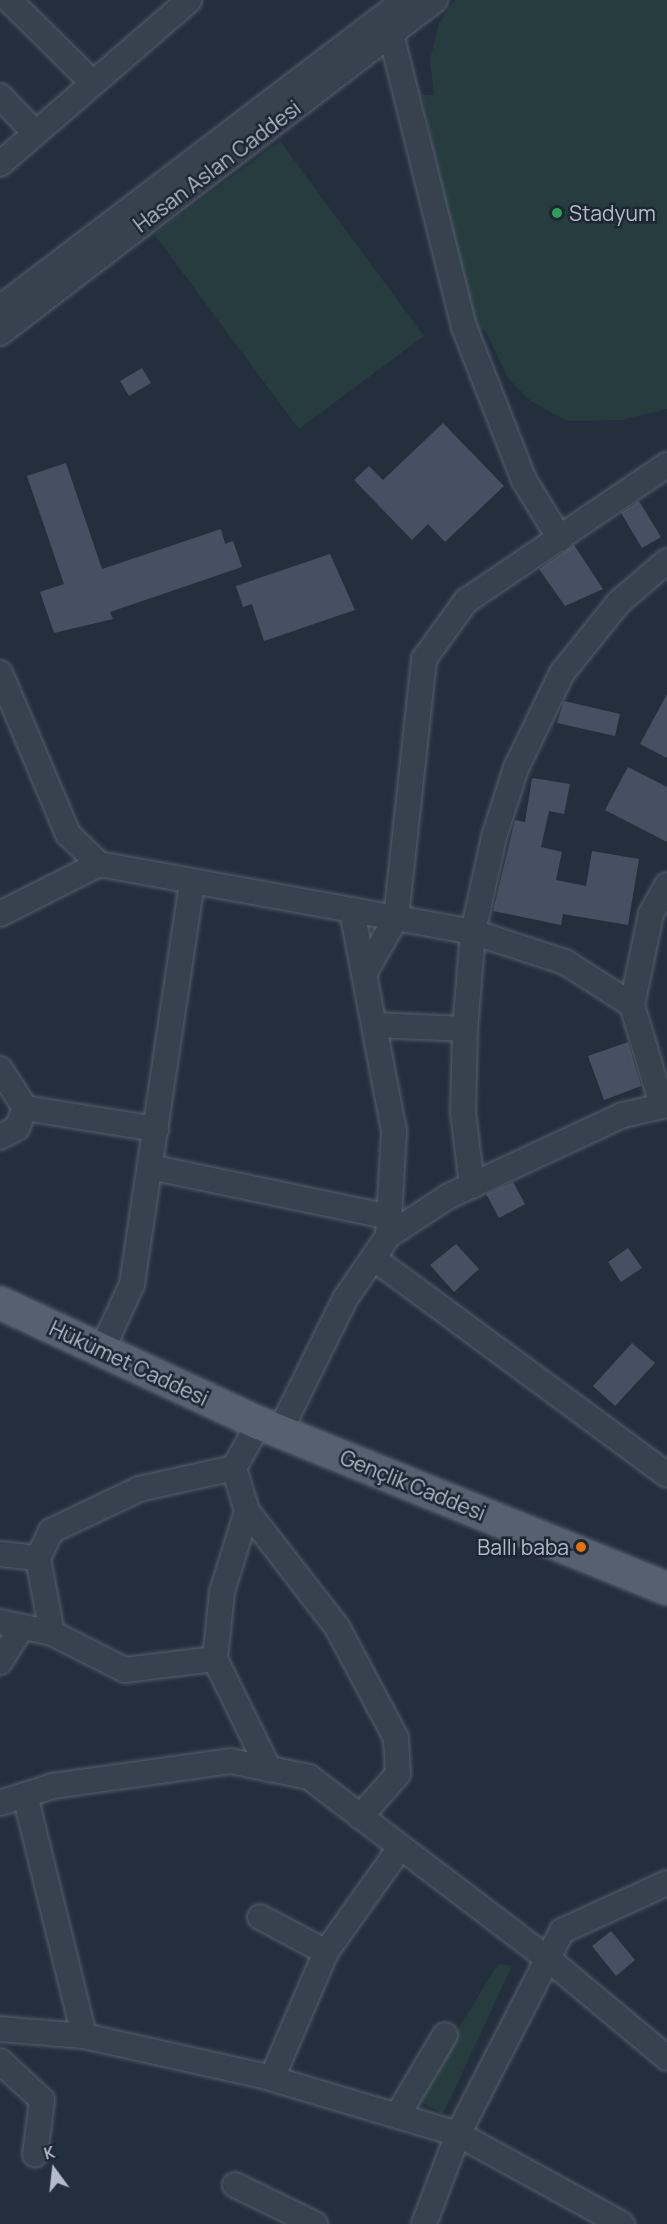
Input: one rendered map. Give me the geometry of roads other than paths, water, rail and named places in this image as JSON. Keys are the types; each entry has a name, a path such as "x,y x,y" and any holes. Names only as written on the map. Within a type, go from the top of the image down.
{"main road":[{"name":"Hükümet Caddesi","path":"0,1303 101,1352 269,1427"},
{"name":"Gençlik Caddesi","path":"269,1427 667,1589"}],"street":[{"path":"9,0 93,83"},
{"path":"0,164 189,0"},
{"name":"Hasan Aslan Caddesi","path":"0,308 405,0"},
{"name":"Hasan Aslan Caddesi","path":"0,333 435,0"},
{"path":"391,33 464,327 524,480 560,539"},
{"path":"0,96 35,133"},
{"path":"365,972 396,918 424,658 466,601 667,465"},
{"path":"471,1186 463,1113 465,1029 473,932 516,768 562,673 619,602 657,583 667,561"},
{"path":"0,673 5,701 68,834 99,864 192,884 473,932 565,962 632,1005"},
{"path":"0,914 99,864"},
{"path":"101,1352 132,1284 192,884"},
{"path":"150,1167 389,1227 623,1115 664,1105 632,1005 651,914 667,885"},
{"path":"52,1633 38,1558 51,1531 139,1489 234,1468 269,1427 345,1299 374,1258 389,1227 394,1132 352,911"},
{"path":"375,1025 465,1029"},
{"path":"0,1069 25,1108 156,1129"},
{"path":"0,1137 17,1128 25,1108"},
{"path":"374,1258 667,1475"},
{"path":"234,1468 247,1510 337,1627 396,1738 398,1774 360,1817"},
{"path":"247,1510 222,1592 214,1659 269,1769"},
{"path":"0,1554 38,1558"},
{"path":"0,1662 11,1625 52,1633 125,1670 214,1659"},
{"path":"84,2036 7,1799 52,1786 230,1761 309,1777 548,1958 667,2058"},
{"path":"273,2078 326,1952 400,1848"},
{"path":"424,2224 458,2134 562,1931 667,1883"},
{"path":"260,1917 326,1952"},
{"path":"0,2029 84,2036 273,2078 458,2134 621,2224"},
{"path":"397,2116 445,2035"},
{"path":"0,2061 42,2100 34,2155"},
{"path":"235,2185 315,2224"}],"place":[{"name":"Stadyum","path":"557,213"},
{"name":"Ballı baba","path":"581,1547"}]}
